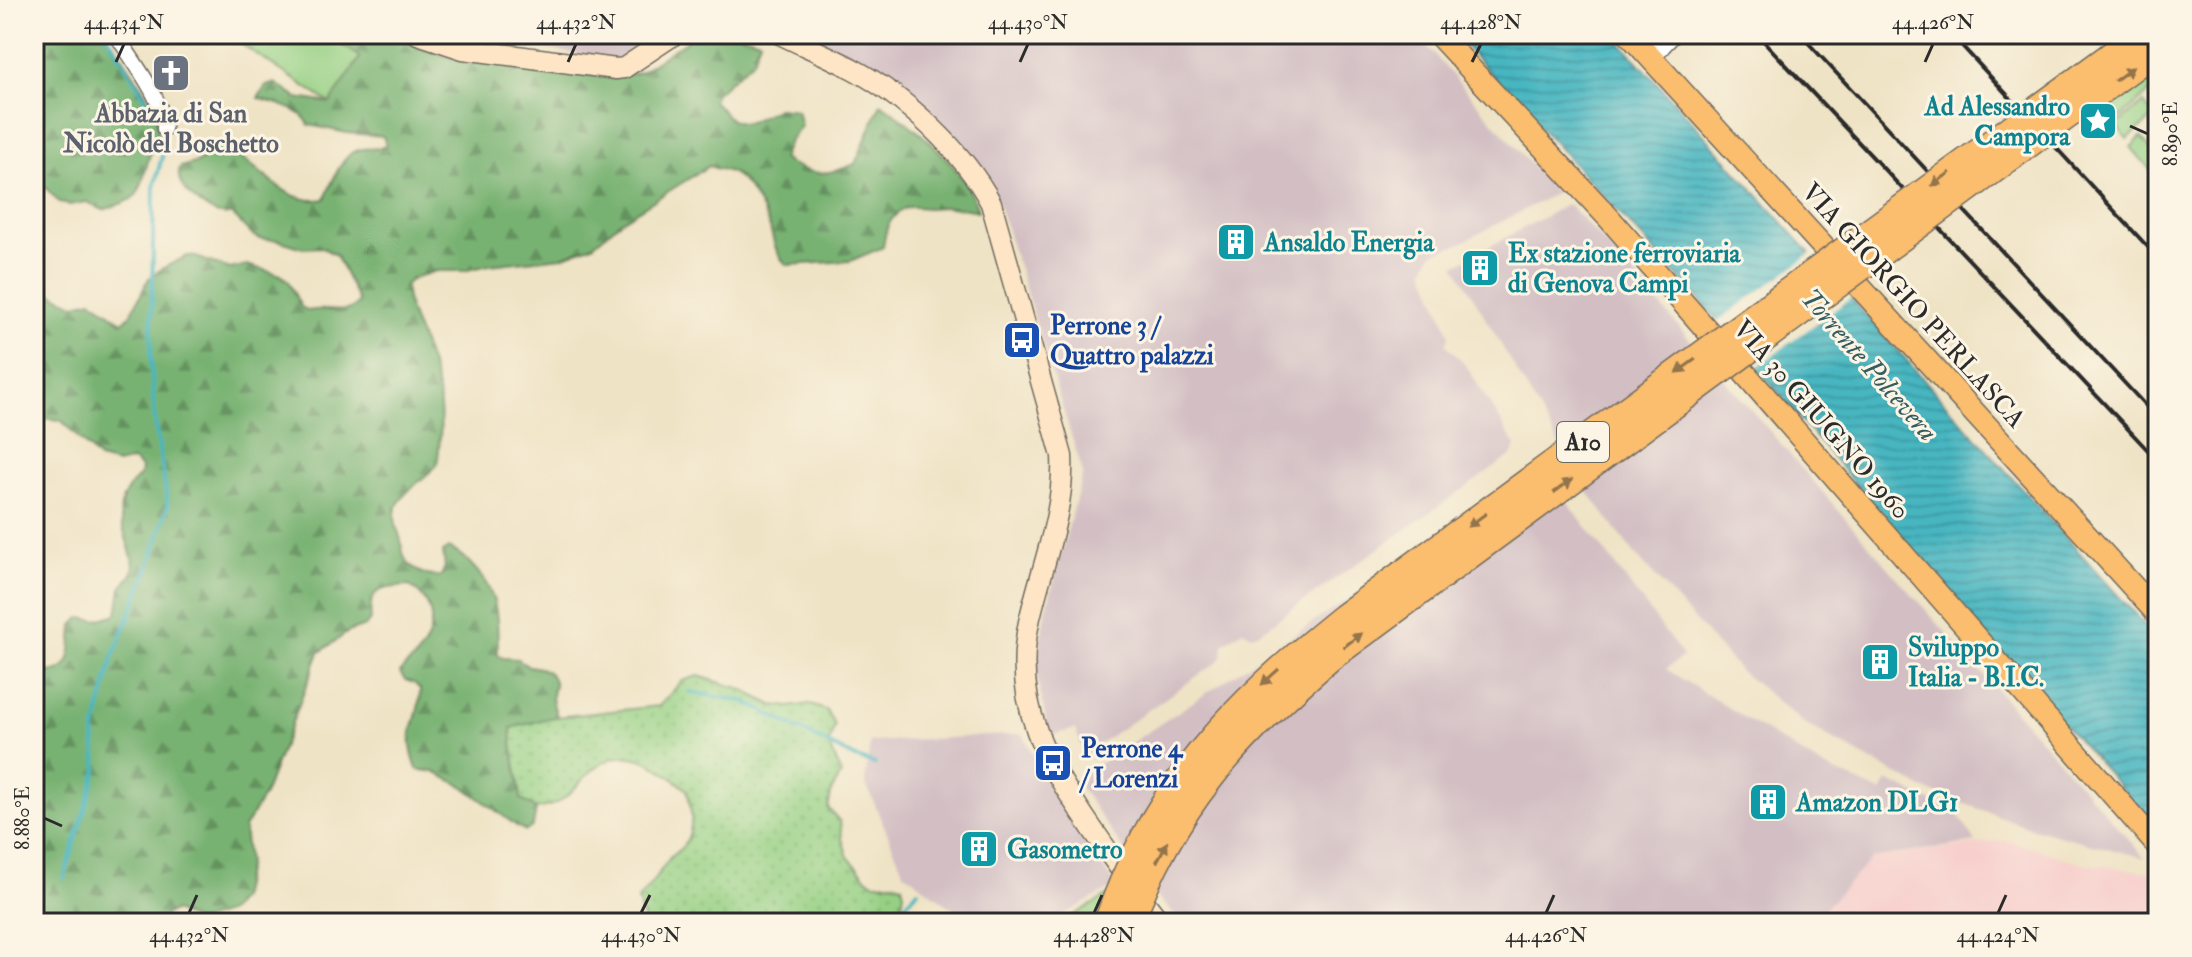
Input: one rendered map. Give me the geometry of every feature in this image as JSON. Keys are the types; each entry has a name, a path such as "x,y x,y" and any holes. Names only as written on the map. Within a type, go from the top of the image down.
{"highway":[{"name":"A10","path":"1107,923 1140,843 1171,791 1230,716 1289,661 1356,608 2140,34"},
{"name":"A10","path":"1130,923 1158,859 1200,790 1248,732 1319,667 2158,49"}],"main road":[{"path":"418,34 463,49 616,69 624,68 675,34"},
{"path":"780,34 856,70 892,94 961,156 991,203 1062,456 1061,500 1029,623 1024,660 1026,695 1039,740 1060,781 1135,891 1161,923"},
{"name":"VIA 30 GIUGNO 1960","path":"1438,34 1609,218 2158,846"},
{"name":"VIA GIORGIO PERLASCA","path":"1629,34 1656,53 2158,614"}],"street":[{"path":"116,34 150,89 165,119 164,129"},
{"path":"1649,34 1656,53 1675,34"}],"shaded area":[{"path":"453,34 658,34 615,60"},
{"name":"Ansaldo Energia","path":"795,34 1416,34 1556,193 1459,244 1433,253 1424,269 1450,335 1446,344 1467,367 1516,446 1512,455 1258,633 1251,635 1243,630 1223,644 1222,657 1216,663 1085,754 1075,729 1049,736 1036,672 1044,618 1083,473 997,199 970,149 897,80 888,73"},
{"path":"1568,204 1626,266 2145,858 2035,829 1926,790 1806,725 1740,671 1633,552 1584,487 1455,265"},
{"path":"1549,477 1683,656 1666,669 1820,765 1881,792 1887,781 1957,813 1976,842 1872,858 1825,908 1827,923 1182,923 1154,894 1078,784 1086,773 1392,570"},
{"path":"1023,734 1054,797 1116,886 1049,923 971,923 904,872 865,782 870,742"},
{"path":"2006,840 2082,863 2149,872 2156,870 2158,923 1827,923 1825,908 1872,858"}],"green space":[{"path":"34,34 107,34 139,82 153,109 158,132 142,184 131,200 103,210 87,202 60,203 34,175"},
{"path":"243,34 325,34 360,57 330,103 238,42"},
{"path":"326,34 389,34 448,57 612,78 640,72 696,34 740,34 760,40 753,60 716,93 713,101 731,120 740,123 778,108 797,110 801,126 789,141 782,159 801,169 818,173 855,164 881,103 952,164 972,195 978,211 953,207 909,207 893,218 883,247 850,261 787,265 777,252 764,213 744,183 731,173 709,166 621,221 593,245 562,257 463,271 436,271 411,279 405,286 406,294 435,377 440,405 440,433 437,465 401,500 395,514 396,522 406,561 420,572 441,576 445,567 443,552 448,548 469,562 492,594 497,616 498,655 545,670 553,680 552,699 557,716 511,728 521,799 536,809 533,826 526,831 463,786 434,772 417,769 411,735 420,689 400,673 427,641 430,611 426,602 410,586 384,589 374,595 371,619 365,626 348,632 319,653 264,795 244,828 248,863 240,898 229,912 198,922 174,911 166,914 160,923 34,923 34,667 47,671 63,668 70,655 73,625 80,618 97,620 117,614 121,588 132,574 134,565 123,529 121,508 129,487 140,476 141,468 134,460 117,464 99,459 61,420 41,418 34,421 34,286 75,304 92,300 122,322 130,316 149,278 187,256 230,269 247,265 281,275 288,281 301,307 309,311 342,311 354,307 359,302 336,255 321,247 303,248 252,235 233,215 215,213 194,199 183,187 179,174 180,167 198,162 218,144 239,155 290,194 312,200 325,199 349,155 362,149 386,145 383,136 309,125 300,114 258,98 266,86 275,83 297,98 330,103 360,58"},
{"path":"2146,78 2155,88 2114,123 2105,113"},
{"path":"2144,103 2155,117 2127,139 2116,125"},
{"path":"2141,137 2158,157 2157,178 2131,147"},
{"path":"698,676 739,688 772,705 790,707 808,704 826,710 835,725 829,742 841,775 832,790 828,808 840,822 848,857 867,878 875,883 902,885 904,893 900,914 911,923 644,923 638,900 670,857 683,846 690,833 691,811 687,790 644,760 620,757 607,760 595,768 563,799 547,807 536,809 520,799 511,728 546,718 659,706 682,681"},
{"path":"1121,888 1148,923 1060,923"}],"water":[{"name":"Torrente Polcevera","path":"1454,34 1613,34 2158,640 2158,830 1925,567 1699,299"}],"pier":[{"path":"1815,251 1855,295 1753,370 1714,324"}],"waterway":[{"path":"106,34 157,117"},
{"path":"64,878 97,770 94,733 113,657 150,564 168,506 155,423 151,361 154,187 165,145 162,133"},
{"path":"689,692 743,701 856,758 875,764"},
{"path":"883,923 918,890"}],"railway":[{"path":"1757,34 2158,461"},
{"path":"1800,34 2158,419"},
{"path":"1951,34 2158,258"}],"place":[{"name":"Abbazia di San Nicolò del Boschetto","path":"171,73"},
{"name":"Ad Alessandro Campora","path":"2098,121"},
{"name":"Ansaldo Energia","path":"1236,242"},
{"name":"Ex stazione ferroviaria di Genova Campi","path":"1480,268"},
{"name":"Perrone 3 / Quattro palazzi","path":"1022,340"},
{"name":"Sviluppo Italia - B.I.C.","path":"1880,662"},
{"name":"Perrone 4 / Lorenzi","path":"1053,763"},
{"name":"Amazon DLG1","path":"1768,802"},
{"name":"Gasometro","path":"979,849"}]}
